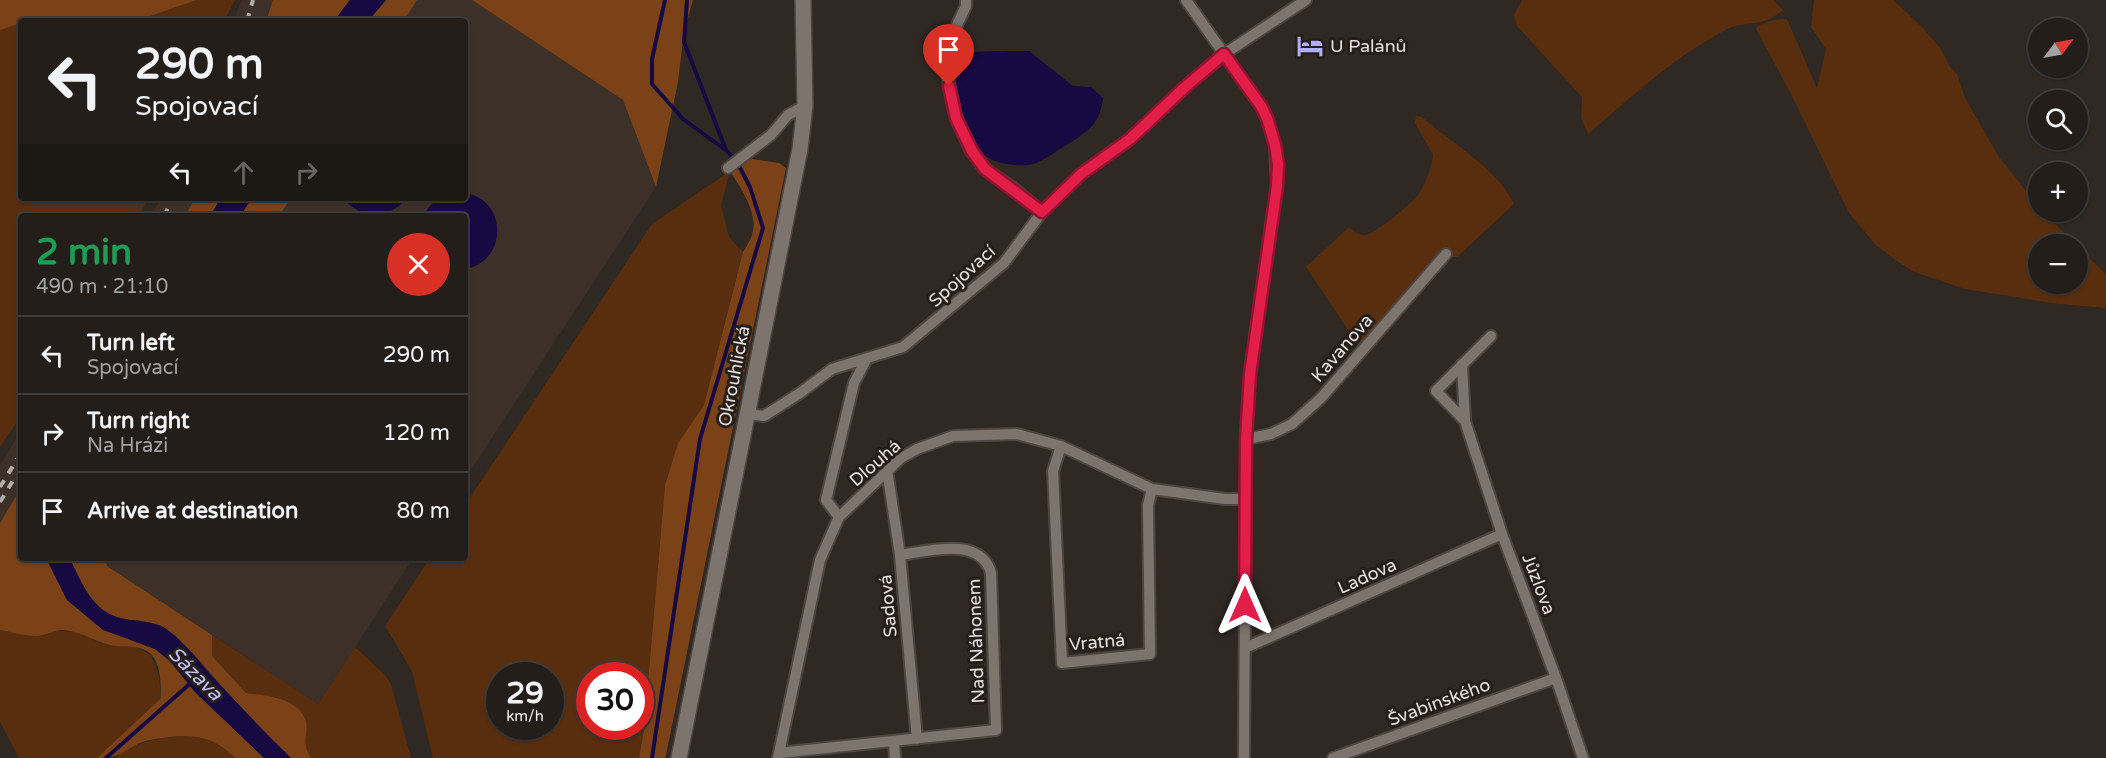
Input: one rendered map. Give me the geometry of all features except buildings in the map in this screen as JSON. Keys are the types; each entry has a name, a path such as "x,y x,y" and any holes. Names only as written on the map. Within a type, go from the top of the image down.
{"main road":[{"name":"Okrouhlická","path":"679,758 800,149 805,106 803,0"}],"street":[{"path":"966,0 966,6 956,27 946,69 956,118 972,151 985,169 1042,212"},
{"path":"1186,0 1264,112 1271,128 1278,164 1277,186 1250,374 1246,439 1244,758"},
{"name":"Spojovací","path":"747,414 764,416 832,369 903,347 1004,263 1042,212 1081,174 1130,139 1224,54 1306,0"},
{"path":"728,168 771,135 788,116 805,106"},
{"name":"Kavanova","path":"1246,439 1271,434 1292,424 1321,398 1446,254"},
{"name":"Jůzlova","path":"1465,421 1436,391 1491,336"},
{"path":"839,517 826,500 854,383 867,358"},
{"name":"Jůzlova","path":"1462,364 1465,421 1583,758"},
{"name":"Dlouhá","path":"778,756 820,560 839,517 887,470 901,458 917,449 953,436 1017,434 1060,446 1152,489 1225,499 1246,499"},
{"name":"Vratná","path":"1060,446 1053,471 1062,663 1150,654 1148,505 1152,489"},
{"name":"Sadová","path":"887,470 900,555 917,739"},
{"name":"Ladova","path":"1245,648 1503,534"},
{"name":"Nad Náhonem","path":"900,555 963,549 981,555 991,573 996,730 917,739"},
{"name":"Švabinského","path":"1333,758 1556,678"},
{"path":"778,756 917,739"},
{"path":"894,742 895,758"}],"shaded area":[{"path":"0,0 197,0 144,18 18,18 18,24 0,30"},
{"path":"197,0 235,0 226,18 18,18 18,201 147,201 140,213 18,213 18,420 0,447 0,17 171,9"},
{"path":"241,0 273,0 267,18 235,18"},
{"path":"273,0 350,0 336,18 267,18"},
{"path":"386,0 417,0 406,18 371,18"},
{"path":"417,0 472,0 623,100 656,187 468,474 468,213 281,213 289,201 468,201 468,18 406,18"},
{"path":"472,0 693,0 684,32 678,82 656,187 623,100"},
{"path":"1522,0 1773,0 1783,10 1764,21 1729,28 1692,50 1646,84 1588,134 1581,118 1582,97 1517,26 1514,15"},
{"path":"1814,0 1893,0 1921,26 1941,49 1950,67 1957,74 1966,100 1999,157 2028,193 2028,222 2053,222 2065,234 2028,234 2028,294 2088,294 2088,257 2106,274 2106,308 2059,304 1965,289 1914,272 1875,244 1849,213 1791,94 1756,29 1768,22 1787,19 1817,88 1826,49 1811,27"},
{"path":"1416,116 1422,117 1486,168 1507,192 1514,204 1457,257 1448,257 1371,339 1359,346 1306,267 1349,227 1361,235 1371,233 1393,218 1418,195 1428,176 1433,155 1415,123"},
{"path":"752,159 779,163 786,168 666,755 665,758 639,758 642,740 654,740 654,662 650,662 665,485 678,443 704,405 743,252 754,227 751,210 744,193 730,171"},
{"path":"730,171 721,205 729,237 743,252 704,405 678,443 665,485 650,662 576,662 576,740 642,740 639,758 433,758 412,671 385,626 428,561 468,561 468,500 652,224"},
{"path":"159,201 193,201 187,213 153,213"},
{"path":"193,201 219,201 212,213 187,213"},
{"path":"250,201 289,201 281,213 242,213"},
{"path":"18,436 18,493 0,523 0,465"},
{"path":"18,493 18,561 48,561 67,600 136,642 155,649 170,661 195,692 264,758 235,758 211,741 184,736 148,740 116,756 97,758 161,698 159,669 151,654 143,649 109,645 70,631 60,630 36,636 0,630 0,523"},
{"path":"71,561 106,561 107,566 212,635 212,656 246,693 281,699 296,707 302,714 307,727 305,742 311,758 291,758 255,723 175,635 138,620 124,620 113,616 95,602"},
{"path":"106,561 411,561 318,704 107,566"},
{"path":"0,630 37,636 53,631 76,632 101,643 116,646 132,645 151,655 159,676 161,698 97,758 19,758 0,722"},
{"path":"212,635 318,704 355,647 385,675 391,684 411,758 311,758 304,743 306,731 278,698 246,693 212,656"},
{"path":"198,735 225,748 235,758 115,758 144,742"}],"water":[{"path":"350,0 386,0 371,18 336,18"},
{"path":"988,51 1029,51 1073,86 1091,87 1103,98 1099,115 1091,127 1073,141 1032,164 1007,164 987,157 974,140 957,94 955,68 958,60 968,54"},
{"path":"468,194 479,198 489,206 495,218 497,231 495,243 489,255 479,264 468,268 468,213 426,213 435,201 468,201"},
{"path":"219,201 250,201 242,213 212,213"},
{"path":"346,201 404,201 384,213 366,213"},
{"name":"Sázava","path":"48,561 71,561 92,600 108,613 130,620 155,624 170,632 291,758 264,758 195,692 170,661 155,649 103,630 67,600"}],"waterway":[{"path":"652,758 700,439 763,228 750,187 737,162 727,151 683,119 652,84 652,59 665,0"},
{"path":"687,0 684,42 726,150"},
{"name":"Sázava","path":"106,758 193,681"}],"railway":[{"path":"248,18 253,0"},
{"path":"166,213 172,201"},
{"path":"0,487 18,458"},
{"path":"0,502 14,479"}],"place":[{"name":"U Palánů","path":"1310,46"}],"route":[{"path":"949,86 956,118 972,151 985,169 1042,212 1081,174 1130,139 1224,54 1261,106 1271,128 1278,164 1277,186 1250,374 1246,439 1245,605"}]}
